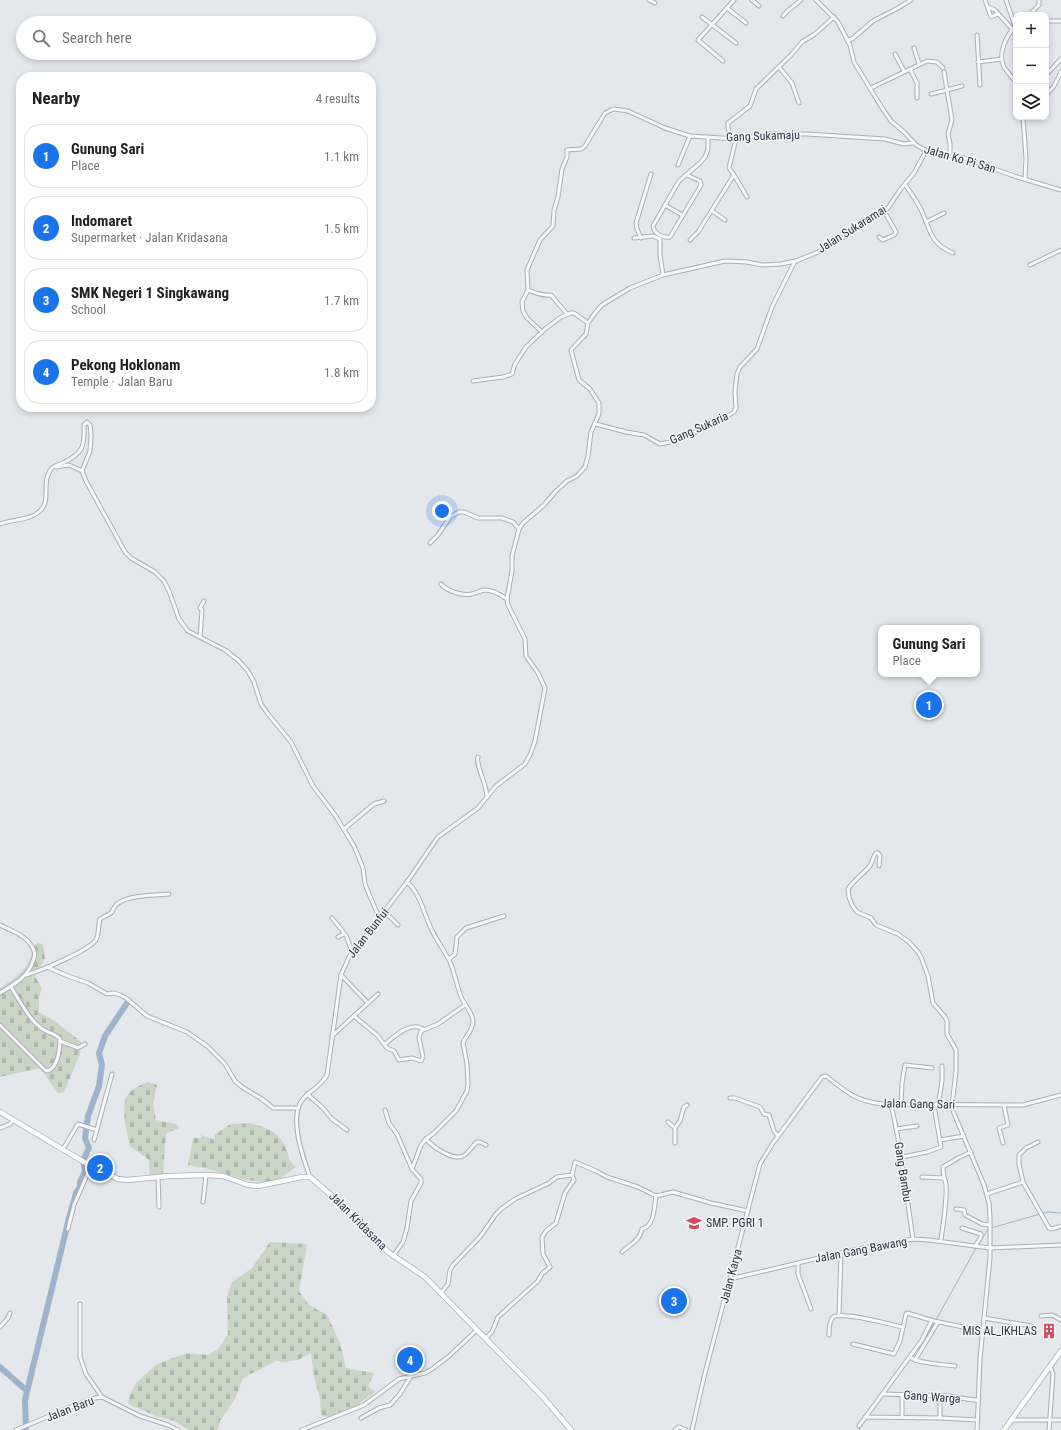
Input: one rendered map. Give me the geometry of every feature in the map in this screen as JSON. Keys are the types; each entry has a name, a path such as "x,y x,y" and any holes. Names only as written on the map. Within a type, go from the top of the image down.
{"street":[{"path":"649,0 655,3"},
{"path":"723,61 698,40 734,0"},
{"path":"752,0 759,6"},
{"path":"783,16 801,0"},
{"name":"Jalan Ko Pi San","path":"816,0 838,22 847,40 854,62 870,88 894,124 906,133 913,143 926,151 968,159 1061,190"},
{"path":"847,40 852,39 873,21 902,6 910,0"},
{"path":"985,0 992,17 998,14"},
{"path":"1006,0 1013,18"},
{"path":"1033,12 1039,6 1039,0"},
{"path":"988,7 998,14 1012,29 1003,47 1002,59 1004,67 1013,78"},
{"path":"727,8 746,23"},
{"path":"702,17 736,43"},
{"path":"730,139 728,123 750,106 756,89 805,40 815,34 834,17"},
{"path":"1049,21 1061,21"},
{"path":"977,35 980,85"},
{"path":"914,48 919,64"},
{"path":"895,54 904,71"},
{"path":"978,62 1002,59"},
{"path":"1049,72 1061,59"},
{"path":"870,88 930,60 937,62 943,68"},
{"path":"779,67 792,83 799,103"},
{"path":"910,69 917,83 917,98"},
{"path":"944,72 952,120 948,134 950,155"},
{"path":"1049,92 1061,72"},
{"path":"931,94 962,86"},
{"name":"Gang Sukamaju","path":"528,290 527,270 540,240 553,226 554,210 558,197 562,169 567,157 567,150 581,149 585,146 605,113 611,110 628,111 665,128 690,136 736,139 768,134 796,134 885,139 904,144 913,143"},
{"path":"1023,120 1026,150 1025,179"},
{"path":"678,165 690,136"},
{"path":"663,275 660,255 660,237 654,230 653,226 679,181 705,157 708,149 708,137"},
{"path":"736,139 728,168 747,198"},
{"name":"Jalan Sukaramai","path":"596,424 600,405 590,389 579,380 571,353 571,348 586,334 588,323 602,306 630,288 663,275 724,261 746,262 762,265 781,264 795,261 833,244 866,220 884,211 891,204 916,170 926,151"},
{"path":"641,238 636,223 651,174"},
{"path":"634,238 653,236 670,237 701,185 700,181 686,175"},
{"path":"690,240 698,232 734,176"},
{"path":"905,184 919,206 931,235 937,244 943,249 953,253"},
{"path":"665,204 682,215"},
{"path":"712,211 725,220"},
{"path":"879,237 882,240 896,232 884,211"},
{"path":"926,222 944,213"},
{"path":"1030,266 1061,250"},
{"name":"Gang Sukaria","path":"596,424 644,436 660,444 676,441 723,419 734,412 736,408 735,392 737,374 740,367 758,349 772,307 795,261"},
{"path":"542,332 531,322 523,311 522,302 528,290 538,294 552,295 567,314"},
{"path":"473,381 503,377 512,374 515,364 522,352 542,332 561,317 574,313 588,323"},
{"path":"0,524 31,517 43,508 46,503 45,487 52,468 80,452 84,443 84,424 87,422 90,425 90,451 82,471"},
{"path":"506,599 512,571 512,556 519,529 523,523 544,505 556,491 567,481 581,472 585,467 591,432 596,424"},
{"path":"52,468 69,465 82,471 125,552 131,558 155,572 164,581 179,619 184,627 188,631 225,650 238,660 248,671 254,682 262,704 268,714 291,742 313,786 335,815 354,846 362,864 365,884 379,917"},
{"path":"430,543 438,535 450,517 459,512 464,512 478,518 502,518 513,522 519,529"},
{"path":"440,584 446,590 468,594 483,590 492,591 501,594 506,599"},
{"name":"Jalan Bunfui","path":"298,1108 307,1094 321,1084 327,1075 341,974 352,952 408,882 438,837 469,815 505,778 525,764 530,755 536,736 545,688 538,673 526,656 525,639 506,599"},
{"path":"200,637 202,610 200,608 204,601"},
{"path":"478,757 477,762 485,784 487,798"},
{"path":"344,829 374,804 384,801"},
{"path":"879,866 880,856 876,853 869,867 848,889 849,897 857,912 871,918 876,925 898,934 909,942 918,952 928,976 933,1003 947,1021 947,1034 956,1050 956,1076 952,1105 987,1194 990,1209 991,1232 980,1358 977,1430"},
{"path":"408,882 421,903 434,936 449,959 459,992 470,1012 473,1021 470,1033 463,1043 467,1064 467,1091 456,1111 426,1139 412,1168"},
{"path":"26,975 47,967 85,949 92,944 97,937 100,919 112,913 116,905 121,901 142,896 169,894"},
{"path":"383,913 390,917 398,925"},
{"path":"449,959 455,954 457,937 466,928 504,916"},
{"path":"332,918 348,937 352,952"},
{"path":"0,925 21,935 35,952 32,966 26,975 11,987 0,993"},
{"path":"338,937 344,934"},
{"path":"0,1112 83,1162 118,1179 127,1180 158,1176 206,1175 223,1176 248,1185 258,1186 302,1177 310,1177 298,1130 296,1118 298,1108 272,1107 235,1081 225,1064 207,1046 187,1032 147,1016 126,998 120,995 114,993 107,994 88,983 47,967"},
{"path":"341,974 368,1003"},
{"path":"11,987 38,1025 44,1030 56,1036 60,1041 78,1048 85,1044"},
{"path":"332,1036 378,994"},
{"path":"385,1044 402,1030 417,1027 423,1029 438,1024 465,1005"},
{"path":"354,1016 394,1051 400,1060 412,1058 422,1061 423,1057 419,1038 423,1029"},
{"path":"0,1025 46,1071 51,1070 54,1066 59,1052 60,1041"},
{"path":"901,1104 905,1065 932,1068"},
{"path":"938,1106 942,1081 942,1066"},
{"path":"94,1140 112,1074"},
{"name":"Jalan Gang Sari","path":"798,1108 820,1079 825,1076 848,1094 857,1098 874,1103 891,1105 1023,1105 1061,1095"},
{"path":"307,1094 322,1107 328,1115 347,1130"},
{"path":"730,1098 735,1098 760,1107 764,1114 769,1115 774,1131 778,1136"},
{"path":"675,1143 675,1128 680,1121 684,1106 687,1105"},
{"name":"Gang Bambu","path":"891,1105 902,1157 903,1177 913,1239"},
{"path":"902,1157 927,1152 942,1146 934,1106"},
{"path":"1003,1142 999,1128 1008,1125 1004,1106"},
{"name":"Jalan Karya","path":"692,1430 704,1377 760,1164 798,1108"},
{"path":"385,1110 389,1123 397,1134 412,1168 421,1179 421,1183 410,1201 407,1228 403,1242 393,1256"},
{"path":"0,1128 10,1124 13,1120"},
{"path":"668,1122 675,1128"},
{"path":"63,1150 78,1124 97,1130"},
{"path":"896,1129 917,1126"},
{"path":"940,1140 964,1136"},
{"path":"426,1139 435,1148 459,1157 463,1156 477,1142 486,1145"},
{"path":"1038,1142 1026,1148 1019,1154 1018,1164 1024,1182 1050,1228 1052,1229 1061,1226"},
{"path":"941,1242 946,1190 943,1167 971,1152"},
{"path":"486,1338 492,1332 498,1317 538,1281 550,1266 543,1254 542,1237 546,1231 556,1224 565,1193 574,1180 572,1175 576,1162 607,1177 638,1187 656,1196 673,1192 711,1203 748,1211"},
{"path":"68,1228 74,1205 91,1166"},
{"path":"204,1202 206,1175"},
{"path":"441,1293 448,1284 450,1270 453,1265 480,1237 501,1209 515,1199 549,1183 557,1177 572,1175"},
{"path":"158,1176 159,1207"},
{"name":"Jalan Kridasana","path":"310,1177 342,1204 393,1256 422,1274 543,1397 571,1430"},
{"path":"922,1177 944,1178"},
{"path":"987,1194 1024,1182"},
{"path":"622,1252 636,1241 641,1234 642,1229 648,1227 651,1223 656,1196"},
{"path":"956,1209 964,1210 965,1215 977,1222 990,1226"},
{"path":"962,1228 981,1234 976,1246"},
{"name":"Jalan Gang Bawang","path":"730,1279 841,1253 913,1239 990,1248 1061,1245"},
{"path":"839,1316 841,1253"},
{"path":"798,1263 798,1274 811,1309"},
{"path":"80,1304 80,1357 86,1374 102,1397"},
{"path":"0,1327 8,1318 10,1313"},
{"path":"853,1344 893,1354 900,1341 908,1313 935,1321 982,1331"},
{"path":"1041,1316 1052,1315 1061,1320"},
{"path":"829,1335 831,1320 833,1317 839,1316 862,1318 903,1327"},
{"path":"984,1318 1032,1326"},
{"path":"1,1319 3,1323"},
{"path":"912,1358 927,1331 935,1321"},
{"path":"859,1426 867,1418 912,1358 935,1321"},
{"path":"302,1430 358,1408 367,1403 395,1381 425,1373 432,1369 448,1357 477,1330"},
{"path":"1004,1430 1061,1351"},
{"path":"912,1358 955,1366"},
{"path":"1049,1430 1053,1374 1050,1366"},
{"path":"361,1418 390,1404 400,1394 411,1376"},
{"name":"Gang Warga","path":"884,1394 940,1396 978,1400"},
{"path":"902,1395 902,1417"},
{"path":"940,1396 940,1418"},
{"name":"Jalan Baru","path":"16,1430 92,1399 102,1397 140,1416 168,1425 178,1430"},
{"path":"867,1418 902,1417 977,1420"},
{"path":"1011,1420 1061,1420"},
{"path":"675,1430 679,1427 686,1430"}],"green space":[{"path":"38,942 43,945 45,958 35,976 42,988 39,997 39,1012 56,1022 81,1042 80,1054 64,1092 58,1093 40,1068 0,1077 0,988 25,968 30,959 33,948"},
{"path":"148,1082 157,1085 153,1104 156,1120 177,1124 179,1128 166,1133 163,1174 150,1176 149,1160 130,1146 124,1117 127,1096 137,1087"},
{"path":"250,1123 268,1129 277,1135 284,1144 290,1161 296,1167 278,1180 264,1182 246,1180 209,1169 188,1165 193,1138 201,1138 201,1135 215,1140 214,1135 231,1124"},
{"path":"270,1242 307,1244 299,1291 309,1305 327,1315 340,1343 346,1368 374,1373 368,1386 375,1392 356,1406 328,1417 321,1415 320,1398 314,1377 311,1353 298,1360 286,1362 276,1361 243,1378 236,1397 220,1421 217,1430 188,1430 174,1421 156,1416 128,1404 129,1397 136,1383 157,1364 187,1353 208,1355 218,1349 228,1334 227,1298 231,1283 252,1268"}],"waterway":[{"path":"26,1430 25,1400 69,1218 76,1193 80,1187 80,1182 85,1171 83,1160 89,1148 85,1138 88,1116 99,1086 102,1065 99,1053 105,1036 127,1003"},
{"path":"991,1228 1047,1212 1061,1213"},
{"path":"978,1245 988,1229"},
{"path":"936,1320 976,1248"},
{"path":"912,1357 934,1323"},
{"path":"889,1387 910,1359"},
{"path":"0,1367 26,1390"},
{"path":"868,1416 884,1395"},
{"path":"859,1430 866,1419"}],"place":[{"name":"Gunung Sari","path":"929,705"},
{"name":"Indomaret","path":"100,1168"},
{"name":"SMP. PGRI 1","path":"694,1223"},
{"name":"SMK Negeri 1 Singkawang","path":"674,1301"},
{"name":"MIS AL_IKHLAS","path":"1049,1331"},
{"name":"Pekong Hoklonam","path":"410,1360"}]}
